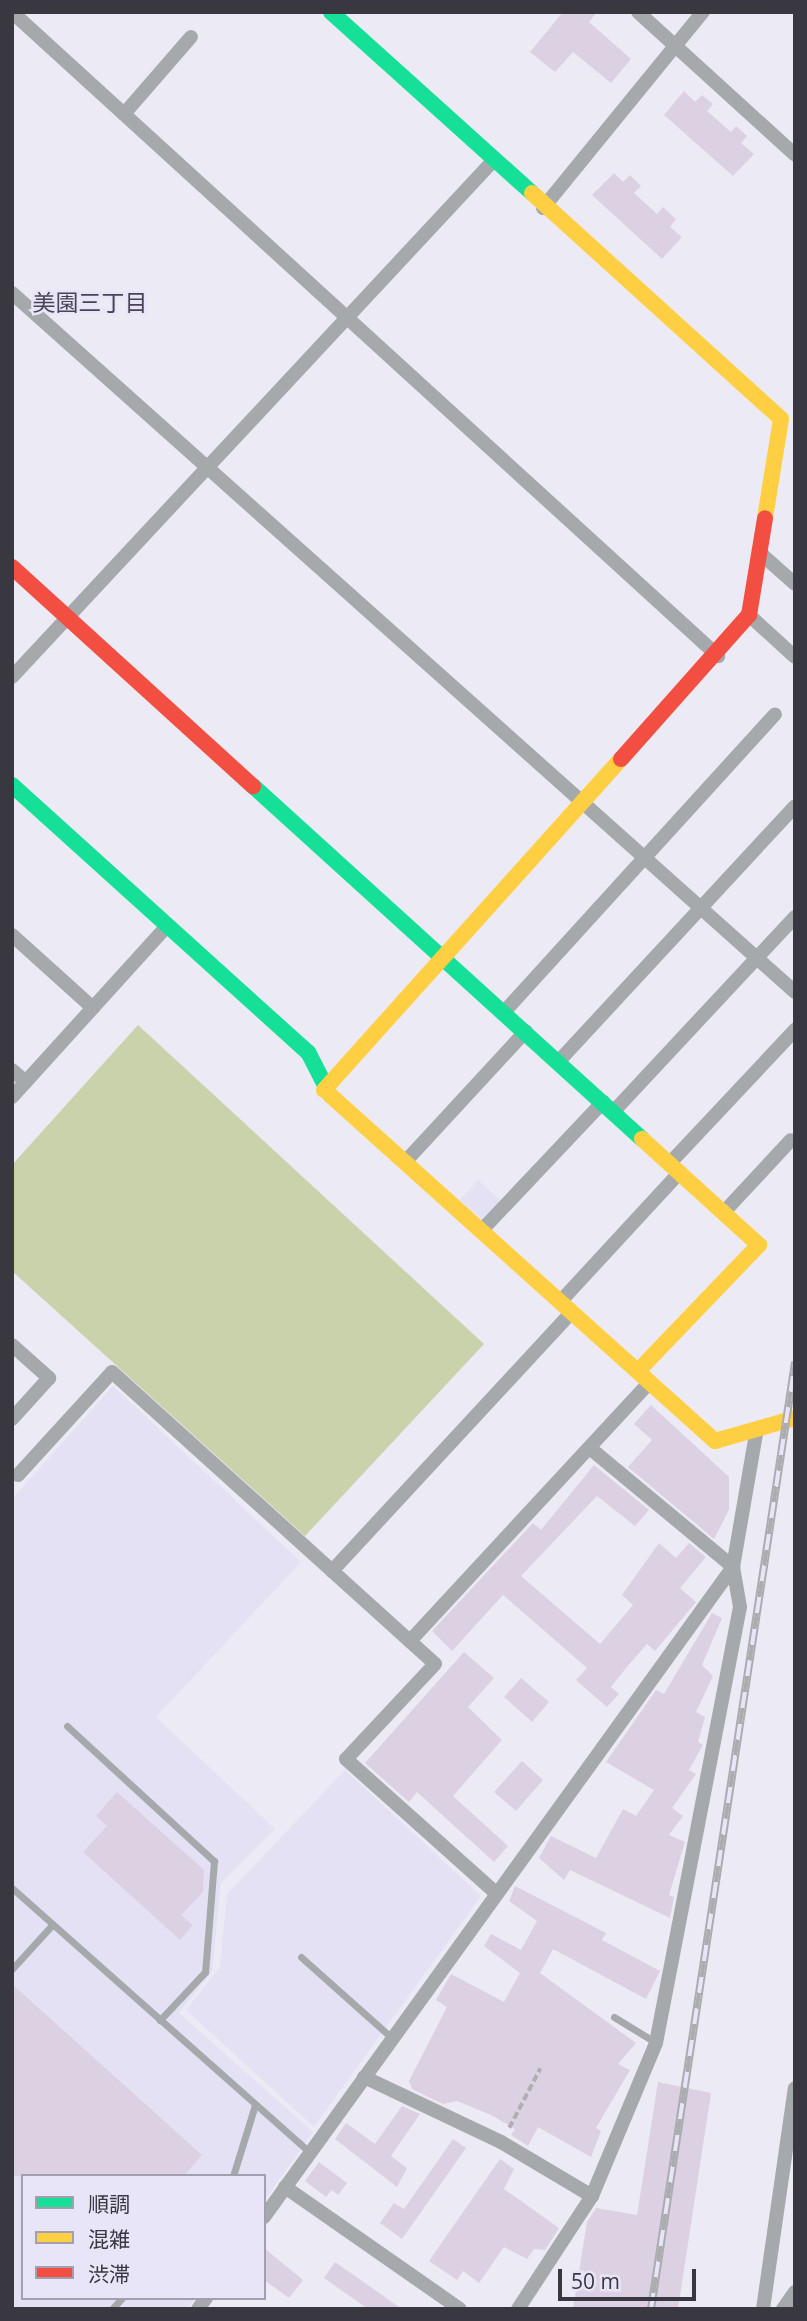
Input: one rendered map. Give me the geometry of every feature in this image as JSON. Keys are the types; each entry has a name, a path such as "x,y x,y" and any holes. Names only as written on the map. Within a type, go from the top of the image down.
{"street":[{"path":"12,12 718,656"},
{"path":"324,1090 718,656 749,615 781,418 492,162 331,12"},
{"path":"638,12 795,155"},
{"path":"544,208 704,12"},
{"path":"124,114 191,37"},
{"path":"12,677 492,162"},
{"path":"12,293 646,856 795,992"},
{"path":"759,552 795,584"},
{"path":"12,567 445,956 759,1245 644,1377 591,1449 410,1641"},
{"path":"749,615 795,657"},
{"path":"505,1011 775,713"},
{"path":"12,785 308,1052 324,1090 715,1441 756,1434 795,1418"},
{"path":"559,1061 795,806"},
{"path":"481,1231 757,958 795,917"},
{"path":"12,1097 168,925"},
{"path":"12,935 93,1008"},
{"path":"332,1571 566,1307 675,1168 795,1030"},
{"path":"405,1162 526,1031"},
{"path":"12,1070 26,1082"},
{"path":"724,1212 791,1140"},
{"path":"12,1345 49,1378 12,1419"},
{"path":"18,1475 112,1372 435,1664 346,1759 496,1893"},
{"path":"518,2309 592,2196 656,2043 740,1607 733,1567 756,1434"},
{"path":"591,1449 733,1567"},
{"path":"266,2214 733,1567"},
{"path":"364,2077 501,2142 592,2196"},
{"path":"763,2309 791,2146 795,2088"},
{"path":"285,2187 460,2309"},
{"path":"783,2309 795,2292"}],"lane":[{"path":"66,1726 214,1861 205,1972 160,2021"},
{"path":"12,1888 310,2153"},
{"path":"12,1969 52,1925"},
{"path":"301,1957 392,2038"},
{"path":"614,2017 656,2043"},
{"path":"234,2174 255,2105"}],"path":[{"path":"501,2142 540,2069"}],"shaded area":[{"path":"478,1180 501,1201 483,1220 460,1200"},
{"path":"113,1386 301,1562 156,1717 275,1829 221,1883 212,1972 179,2013 313,2132 266,2198 266,2174 21,2174 21,2300 194,2300 187,2309 12,2309 12,1499"},
{"path":"345,1770 481,1896 314,2127 186,2010 220,1967 227,1894"}],"green space":[{"path":"138,1025 484,1344 305,1536 12,1271 12,1165"}],"building":[{"path":"563,12 597,12 589,22 631,59 611,83 573,52 555,72 530,52"},
{"path":"684,91 695,102 702,95 713,104 707,111 731,132 736,126 747,136 741,143 754,154 733,176 664,115"},
{"path":"614,173 623,182 630,175 641,186 634,193 657,214 663,207 676,219 670,227 682,237 662,259 592,195"},
{"path":"651,1405 729,1477 729,1510 714,1539 628,1467 652,1440 634,1424"},
{"path":"594,1465 649,1510 635,1526 597,1496 521,1576 600,1644 633,1605 622,1595 659,1543 676,1558 689,1543 706,1557 680,1588 696,1602 655,1651 647,1644 626,1668 611,1687 619,1694 607,1707 576,1680 587,1668 503,1595 452,1651 432,1631 533,1523 541,1530"},
{"path":"712,1613 722,1618 702,1665 713,1676 696,1712 705,1717 698,1742 703,1745 689,1770 696,1774 672,1808 683,1816 669,1835 685,1842 669,1895 674,1897 670,1918 570,1870 564,1880 539,1858 551,1836 596,1858 623,1809 636,1816 654,1790 606,1762 656,1690 664,1694"},
{"path":"464,1652 494,1678 468,1707 502,1740 453,1796 508,1846 494,1862 417,1792 409,1802 365,1763"},
{"path":"521,1678 549,1702 532,1722 504,1697"},
{"path":"522,1761 543,1780 516,1811 494,1792"},
{"path":"117,1792 204,1870 203,1892 181,1915 193,1925 180,1940 83,1852 107,1826 96,1816"},
{"path":"515,1886 606,1933 602,1940 660,1971 646,1999 553,1949 540,1973 636,2043 618,2064 630,2070 596,2128 601,2131 591,2157 538,2127 528,2146 511,2135 515,2129 491,2115 457,2101 443,2104 412,2089 409,2081 447,2007 436,2000 451,1974 504,2002 520,1973 484,1946 491,1934 521,1950 537,1921 509,1901"},
{"path":"12,1984 202,2155 186,2174 12,2176"},
{"path":"658,2082 711,2093 678,2309 573,2309 587,2222 596,2208 637,2215"},
{"path":"402,2106 420,2114 391,2156 407,2168 397,2187 335,2139 346,2123 375,2144"},
{"path":"453,2139 466,2148 402,2239 380,2223 394,2203 404,2209"},
{"path":"500,2159 514,2169 504,2189 559,2228 545,2250 534,2249 527,2259 504,2247 479,2283 463,2271 457,2280 429,2261"},
{"path":"319,2162 347,2183 338,2195 332,2190 326,2197 305,2181"},
{"path":"266,2250 303,2280 289,2298 266,2281"},
{"path":"335,2262 402,2309 368,2309 324,2278"}],"railway":[{"path":"651,2309 795,1362"}],"traffic: fast":[{"path":"331,12 532,193"},
{"path":"12,785 308,1052 330,1095"},
{"path":"253,786 642,1139"}],"traffic: slow":[{"path":"532,193 781,419 765,518"},
{"path":"324,1090 621,759"},
{"path":"330,1095 715,1441 795,1418"},
{"path":"638,1371 759,1245 642,1139"}],"traffic: jam":[{"path":"621,759 749,615 765,518"},
{"path":"12,567 253,786"}],"district":[{"name":"美園三丁目","path":"90,302"}]}
